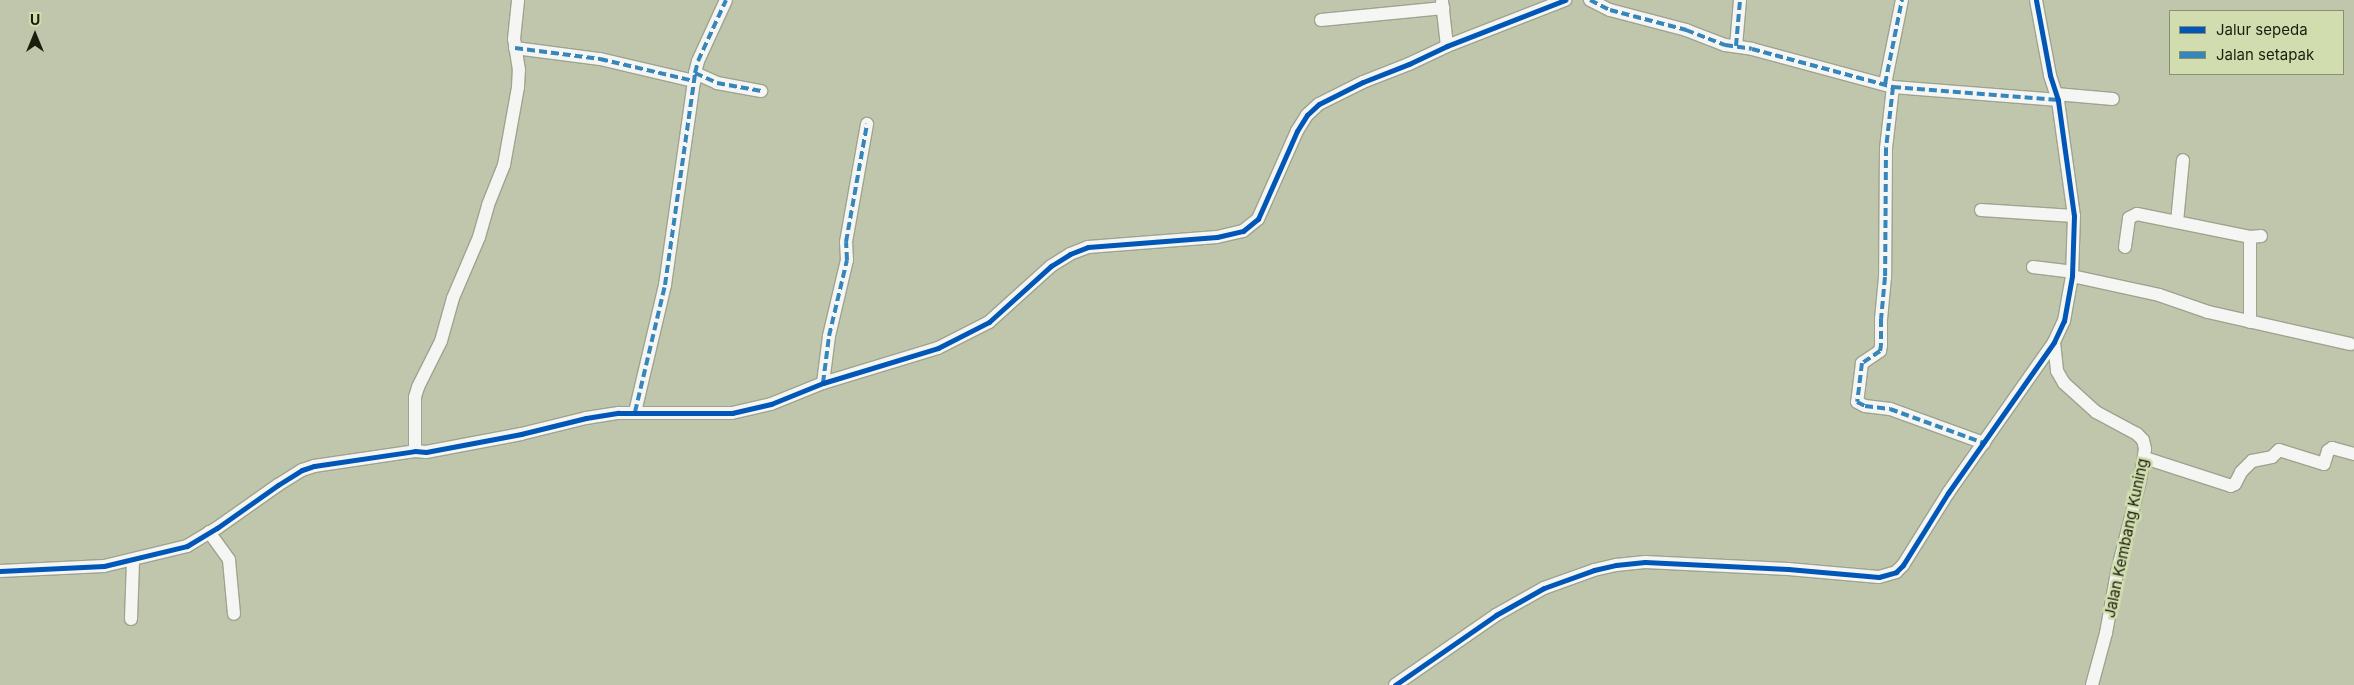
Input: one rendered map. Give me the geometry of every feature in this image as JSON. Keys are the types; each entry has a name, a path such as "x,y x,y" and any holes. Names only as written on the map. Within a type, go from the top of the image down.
{"street":[{"path":"415,451 415,397 441,341 453,298 479,238 488,206 504,165 518,87 519,70 515,48 518,0"},
{"path":"635,412 665,285 698,61 726,0"},
{"path":"0,571 85,568 133,561 188,546 302,470 333,462 415,451 426,452 521,434 586,418 635,412 732,413 771,404 823,384 938,348 977,330 989,322 1051,266 1070,254 1088,247 1217,237 1243,231 1258,219 1297,130 1307,114 1319,104 1349,88 1409,64 1447,46 1565,0"},
{"path":"1590,0 1610,10 1645,18 1725,45 1736,46 1889,86 2057,97 2112,98"},
{"path":"1736,46 1740,0"},
{"path":"1902,0 1889,86 1886,148 1885,277 1881,319 1881,345 1880,351 1862,363 1857,402 1865,406 1890,409 1984,443"},
{"path":"1395,685 1496,615 1544,588 1616,564 1671,563 1879,577 1896,572 1903,565 1943,501 2054,342 2064,321 2072,274 2074,216 2057,97 2041,34 2036,0"},
{"path":"1321,20 1442,4 1447,46"},
{"path":"515,48 600,59 761,91"},
{"path":"823,384 829,336 847,260 846,242 867,124"},
{"path":"2177,222 2183,160"},
{"path":"1981,210 2074,216"},
{"path":"2125,247 2129,218 2132,215 2152,216 2255,236 2250,322"},
{"path":"2034,267 2159,295 2208,312 2350,344"},
{"name":"Jalan Kembang Kuning","path":"2054,342 2057,371 2064,383 2096,412 2137,434 2143,440 2145,458 2117,572 2106,632 2092,685"},
{"path":"2145,458 2231,486 2235,484 2241,472 2252,461 2272,457 2279,450 2321,464 2325,462 2328,451 2332,448 2354,454"},
{"path":"209,532 229,560 234,614"},
{"path":"131,619 133,561"}],"marked path":[{"path":"635,412 665,285 695,73 698,61 726,0"},
{"path":"1590,0 1610,10 1686,30 1725,45 1752,49 1893,87 1886,148 1885,277 1881,319 1881,345 1880,351 1862,363 1857,402 1865,406 1890,409 1984,443"},
{"path":"1736,46 1740,0"},
{"path":"1885,84 1902,0"},
{"path":"515,48 600,59 694,81"},
{"path":"695,73 717,83 761,91"},
{"path":"1893,87 2058,100"},
{"path":"823,383 829,336 847,260 846,242 867,124"}],"cycle path":[{"path":"0,571 104,566 187,546 217,528 278,485 302,470 314,466 415,451 426,452 521,434 586,418 619,413 732,413 771,404 823,383 938,348 989,322 1051,266 1070,254 1088,247 1217,237 1243,231 1258,219 1297,131 1307,115 1319,104 1363,82 1409,64 1447,46 1565,0"},
{"path":"1395,685 1496,615 1544,588 1594,570 1616,565 1645,562 1788,569 1879,577 1896,572 1903,565 1948,493 2054,342 2064,321 2072,276 2074,216 2058,100 2050,75 2036,0"}]}
